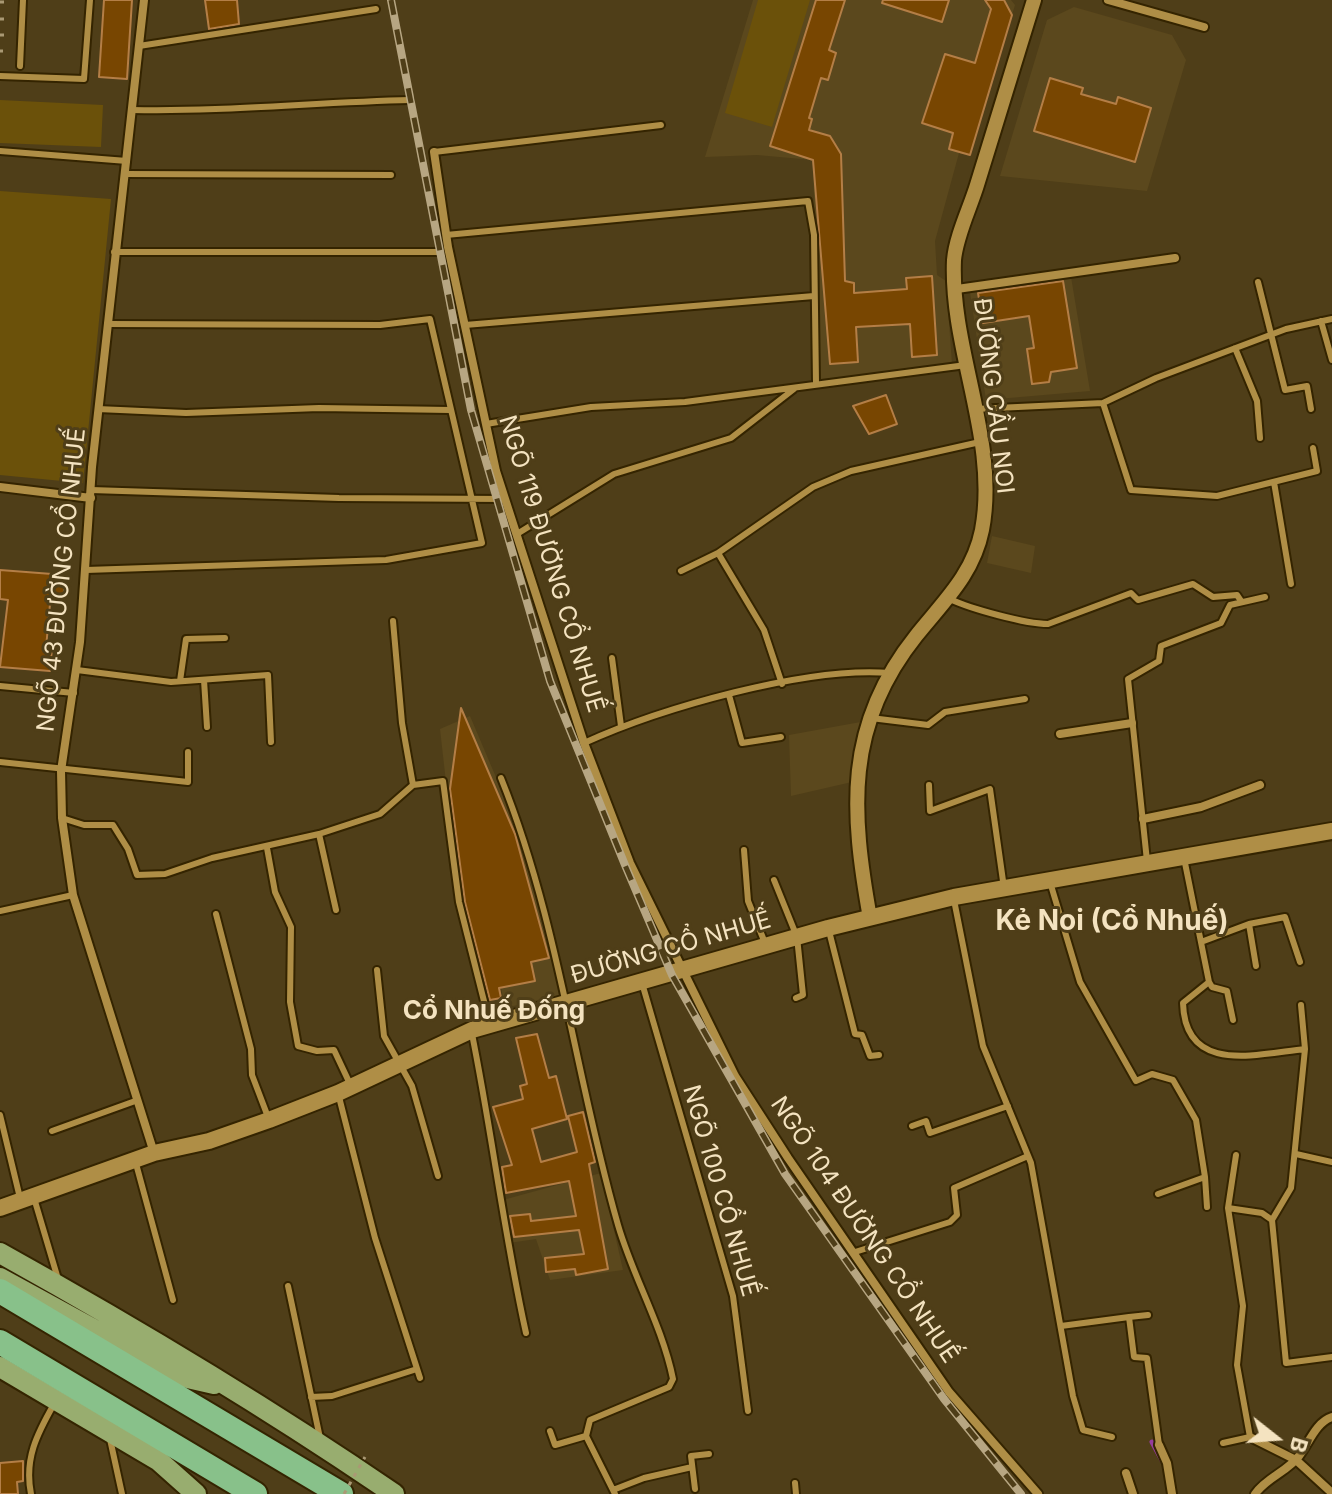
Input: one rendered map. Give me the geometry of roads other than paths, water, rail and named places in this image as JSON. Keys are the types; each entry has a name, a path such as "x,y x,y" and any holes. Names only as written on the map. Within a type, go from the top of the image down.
{"highway":[{"path":"0,1291 343,1494"},
{"path":"0,1342 255,1494"}],"main road":[{"name":"ĐƯỜNG CỔ NHUẾ","path":"0,1208 154,1153 209,1141 269,1120 345,1090 472,1030 828,928 954,897 1332,831"},
{"path":"0,1253 187,1358 222,1385 322,1445 394,1494"},
{"path":"0,1278 179,1376 222,1385"},
{"path":"0,1367 159,1461 196,1494"},
{"path":"159,1461 199,1471 239,1494"}],"street":[{"name":"NGÕ 43 ĐƯỜNG CỔ NHUẾ","path":"144,0 98,409 77,670 61,771 62,818 73,895 154,1153"},
{"name":"ĐƯỜNG CẦU NOI","path":"870,918 854,800 871,718 890,673 916,636 950,599 971,565 981,534 985,510 980,442 954,257 1034,0"},
{"path":"1108,0 1204,27"},
{"name":"NGÕ 119 ĐƯỜNG CỔ NHUẾ","path":"434,152 446,235 486,424 489,459 517,534 584,743 630,863 684,970"},
{"path":"957,289 1175,258"},
{"path":"471,410 483,410"},
{"path":"0,487 91,494"},
{"path":"1060,734 1132,723"},
{"path":"1143,819 1201,807 1260,785"},
{"name":"NGÕ 104 ĐƯỜNG CỔ NHUẾ","path":"684,970 735,1076 788,1158 949,1392 1038,1494"},
{"path":"1255,1494 1263,1482 1296,1460 1324,1420 1332,1417"},
{"path":"1250,1437 1296,1460 1332,1493"},
{"path":"1159,1445 1167,1463 1172,1494"},
{"path":"1126,1473 1133,1494"}],"lane":[{"path":"20,66 23,0"},
{"path":"0,76 84,79 90,0"},
{"path":"139,46 376,9"},
{"path":"132,110 221,112 305,103 410,100"},
{"path":"434,152 661,125"},
{"path":"0,151 127,161"},
{"path":"125,174 391,175"},
{"path":"446,235 808,201 813,225 816,383"},
{"path":"114,252 438,252"},
{"path":"1258,282 1285,390 1307,386 1311,409"},
{"path":"465,325 814,296"},
{"path":"86,570 386,560 482,543 430,319 380,325 107,324"},
{"path":"975,409 1103,403 1270,335 1332,319"},
{"path":"1321,321 1332,360"},
{"path":"1235,348 1257,401 1260,438"},
{"path":"486,424 591,407 685,402 967,365"},
{"path":"517,534 614,474 731,438 794,389"},
{"path":"1103,403 1131,490 1217,496 1317,471 1313,448"},
{"path":"98,409 186,413 319,408 450,410"},
{"path":"681,571 718,553 813,487 851,471 980,442"},
{"path":"1274,482 1291,584"},
{"path":"91,494 505,499"},
{"path":"718,553 764,630 782,684"},
{"path":"950,599 974,610 994,611 1035,624 1048,624 1131,593 1138,600 1193,584 1213,597 1237,595 1241,601"},
{"path":"1147,861 1128,679 1159,661 1161,646 1221,623 1230,605 1265,597"},
{"path":"393,621 402,723 413,785"},
{"path":"180,681 186,639 225,638"},
{"path":"612,658 621,726"},
{"path":"77,670 180,681 268,675 271,742"},
{"path":"584,743 621,726 729,695 838,672 890,673"},
{"path":"204,680 207,727"},
{"path":"0,686 74,693"},
{"path":"729,695 742,743 781,737"},
{"path":"871,718 928,725 945,712 1025,699"},
{"path":"0,762 61,771 188,782 188,752"},
{"path":"501,778 525,837 550,920 619,1227 672,1373 671,1385 590,1420 586,1436 614,1492 644,1478 692,1467"},
{"path":"62,818 84,825 113,825 128,849 137,875 165,874 212,858 319,834 380,814 413,785 443,781 459,902 490,1025"},
{"path":"929,785 930,811 990,789 1004,888"},
{"path":"319,834 336,910"},
{"path":"267,848 275,892 291,927 290,1002 298,1046 317,1051 334,1050 375,1238 420,1378"},
{"path":"744,850 748,901 766,946"},
{"path":"1184,858 1209,982 1212,987 1227,991 1233,1020"},
{"path":"1049,879 1080,982 1136,1081 1152,1074 1173,1080 1196,1120 1207,1207"},
{"path":"774,880 797,937 803,995 796,998"},
{"path":"0,911 73,895"},
{"path":"954,897 983,1046 1028,1156 1083,1430 1112,1437"},
{"path":"216,914 251,1049 252,1075 269,1120"},
{"path":"1201,942 1249,924 1285,917 1300,962"},
{"path":"1249,924 1256,966"},
{"path":"828,928 855,1034 862,1035 870,1056 879,1055"},
{"path":"377,970 384,1036 412,1086 438,1176"},
{"path":"1209,982 1183,1003 1183,1022 1208,1053 1228,1057 1305,1049"},
{"name":"NGÕ 100 CỔ NHUẾ","path":"642,983 733,1296 748,1411"},
{"path":"1301,1005 1305,1049 1296,1154 1291,1188 1272,1220 1286,1363 1332,1357"},
{"path":"472,1030 493,1139 504,1233 526,1333"},
{"path":"52,1131 138,1100"},
{"path":"912,1126 926,1121 930,1133 1008,1106"},
{"path":"0,1115 61,1287"},
{"path":"1296,1154 1332,1162"},
{"path":"1223,1443 1250,1437 1237,1365 1243,1306 1228,1208 1236,1155"},
{"path":"855,1252 950,1222 957,1215 954,1188 1028,1156"},
{"path":"135,1160 173,1300"},
{"path":"1158,1194 1205,1177"},
{"path":"1228,1208 1262,1213 1272,1220"},
{"path":"288,1286 322,1445"},
{"path":"1061,1326 1148,1315"},
{"path":"1129,1317 1134,1357 1147,1358 1159,1445"},
{"path":"311,1397 332,1396 417,1369"},
{"path":"31,1494 28,1475 30,1454 56,1401"},
{"path":"108,1431 122,1494"},
{"path":"550,1431 555,1445 586,1436"},
{"path":"695,1489 691,1456 709,1454"},
{"path":"795,1483 796,1494"}],"waterway":[{"path":"1152,1442 1163,1462"}],"railway":[{"path":"391,0 471,410 550,681 625,865 672,975 785,1174 944,1399 1021,1494"}],"district":[{"name":"Kẻ Noi (Cổ Nhuế)","path":"1112,922"},
{"name":"Cổ Nhuế Đống","path":"494,1011"}]}
